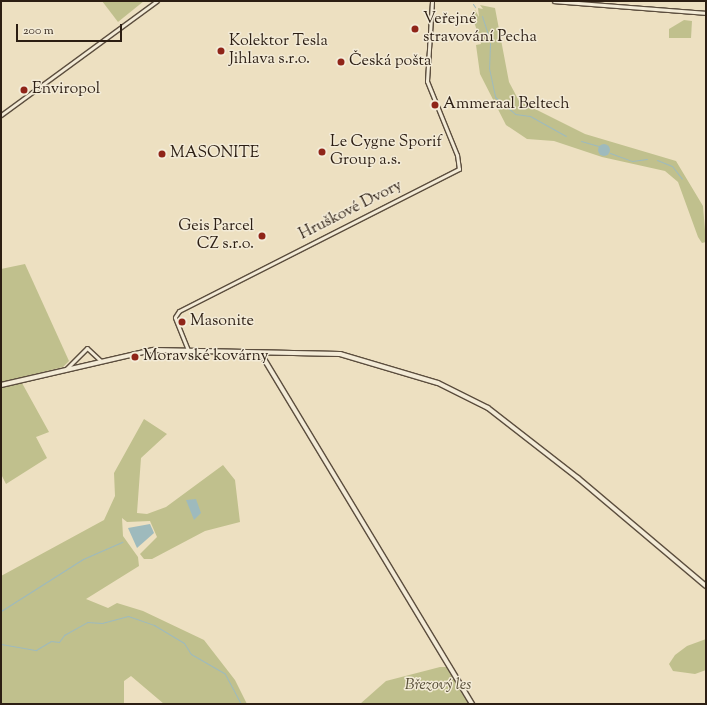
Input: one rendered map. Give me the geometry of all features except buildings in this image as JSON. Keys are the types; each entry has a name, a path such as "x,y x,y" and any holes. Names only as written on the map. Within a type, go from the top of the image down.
{"street":[{"path":"1,115 157,1"},
{"name":"Hruškové Dvory","path":"188,350 175,317 179,310 458,169 458,155 427,81 432,1"},
{"path":"554,1 706,13"},
{"path":"65,370 87,348 100,360"},
{"path":"1,385 100,360 147,350 188,350 261,354 340,354 438,384 472,398 545,451 706,586"},
{"path":"261,354 472,704"}],"green space":[{"path":"102,1 144,1 118,22"},
{"path":"480,5 495,8 509,82 519,101 585,134 676,161 703,206 706,242 702,243 698,237 678,182 665,171 602,157 554,141 527,139 506,125 480,74 476,45 481,44 472,15 475,10 479,17 478,8 483,9"},
{"path":"684,20 692,21 691,38 669,38 669,29"},
{"path":"25,264 69,361 63,367 2,382 1,269"},
{"path":"22,383 49,432 36,437 47,458 6,484 1,474 1,388"},
{"path":"144,419 167,434 141,458 137,513 147,514 166,507 223,465 235,480 240,522 205,531 152,559 144,559 140,554 157,537 150,521 127,522 122,518 123,536 138,557 139,566 86,599 108,608 117,603 143,611 204,640 235,680 247,704 164,704 131,676 124,681 124,704 1,704 1,576 104,520 115,496 114,473"},
{"path":"706,639 706,670 695,674 673,671 669,664 675,655 687,646"},
{"name":"Březový les","path":"440,667 448,667 470,704 360,704 386,681"}],"water":[{"path":"602,144 606,144 610,150 606,156 602,156 598,152 598,148"},
{"path":"196,499 201,513 194,520 186,500"},
{"path":"150,524 154,533 137,548 128,528"}],"waterway":[{"path":"482,16 488,34"},
{"path":"490,43 489,68 495,97 515,114 530,116 566,136"},
{"path":"581,141 599,146"},
{"path":"610,153 632,161 647,159"},
{"path":"657,160 672,166 682,179"},
{"path":"1,611 83,559 122,542"},
{"path":"1,644 36,650 51,641 59,642 64,635 87,622 102,623 128,616 154,625 184,643 191,654 225,674 241,704"}],"place":[{"name":"Veřejné stravování Pecha","path":"415,29"},
{"name":"Kolektor Tesla Jihlava s.r.o.","path":"221,51"},
{"name":"Česká pošta","path":"341,62"},
{"name":"Enviropol","path":"24,90"},
{"name":"Ammeraal Beltech","path":"435,105"},
{"name":"Le Cygne Sporif Group a.s.","path":"322,152"},
{"name":"MASONITE","path":"162,154"},
{"name":"Geis Parcel CZ s.r.o.","path":"262,236"},
{"name":"Masonite","path":"182,322"},
{"name":"Moravské kovárny","path":"135,357"}]}
